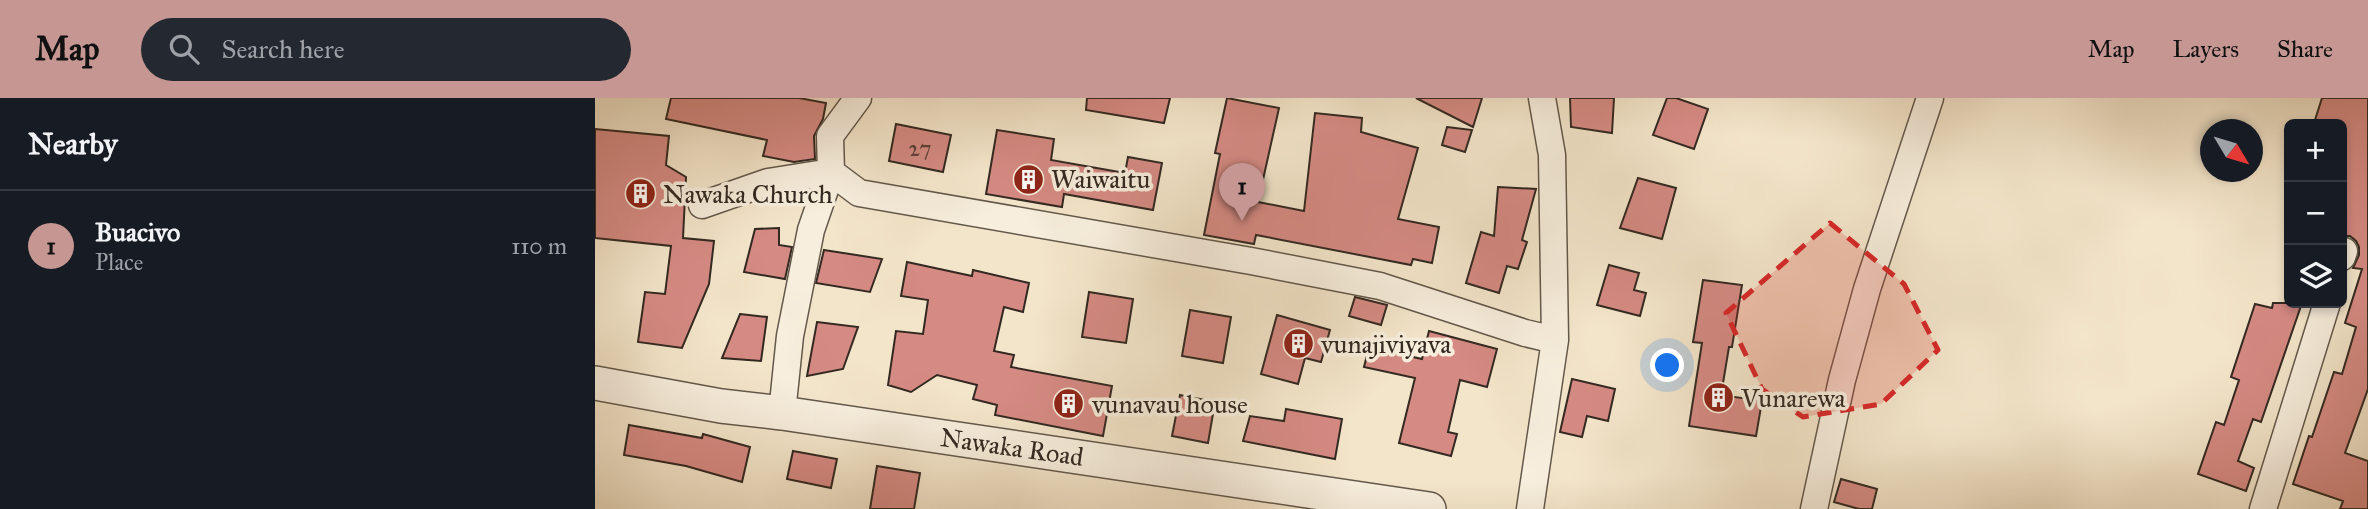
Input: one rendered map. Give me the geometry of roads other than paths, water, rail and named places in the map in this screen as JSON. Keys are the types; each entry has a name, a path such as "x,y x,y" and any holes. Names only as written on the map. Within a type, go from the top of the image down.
{"street":[{"path":"782,413 790,336 811,230 831,172 830,136 858,98"},
{"path":"1530,509 1555,340 1552,155 1542,98"},
{"path":"1814,509 1842,380 1863,302 1930,98"},
{"path":"702,205 768,182 831,172 859,193 1380,286 1525,333 1555,340"},
{"path":"2263,509 2325,308"},
{"name":"Nawaka Road","path":"595,383 721,406 1429,509"}],"place":[{"name":"Waiwaitu","path":"1028,179"},
{"name":"Nawaka Church","path":"640,194"},
{"name":"Buacivo","path":"1242,221"},
{"name":"vunajiviyava","path":"1298,344"},
{"name":"Vunarewa","path":"1718,398"},
{"name":"vunavau house","path":"1069,404"}]}
